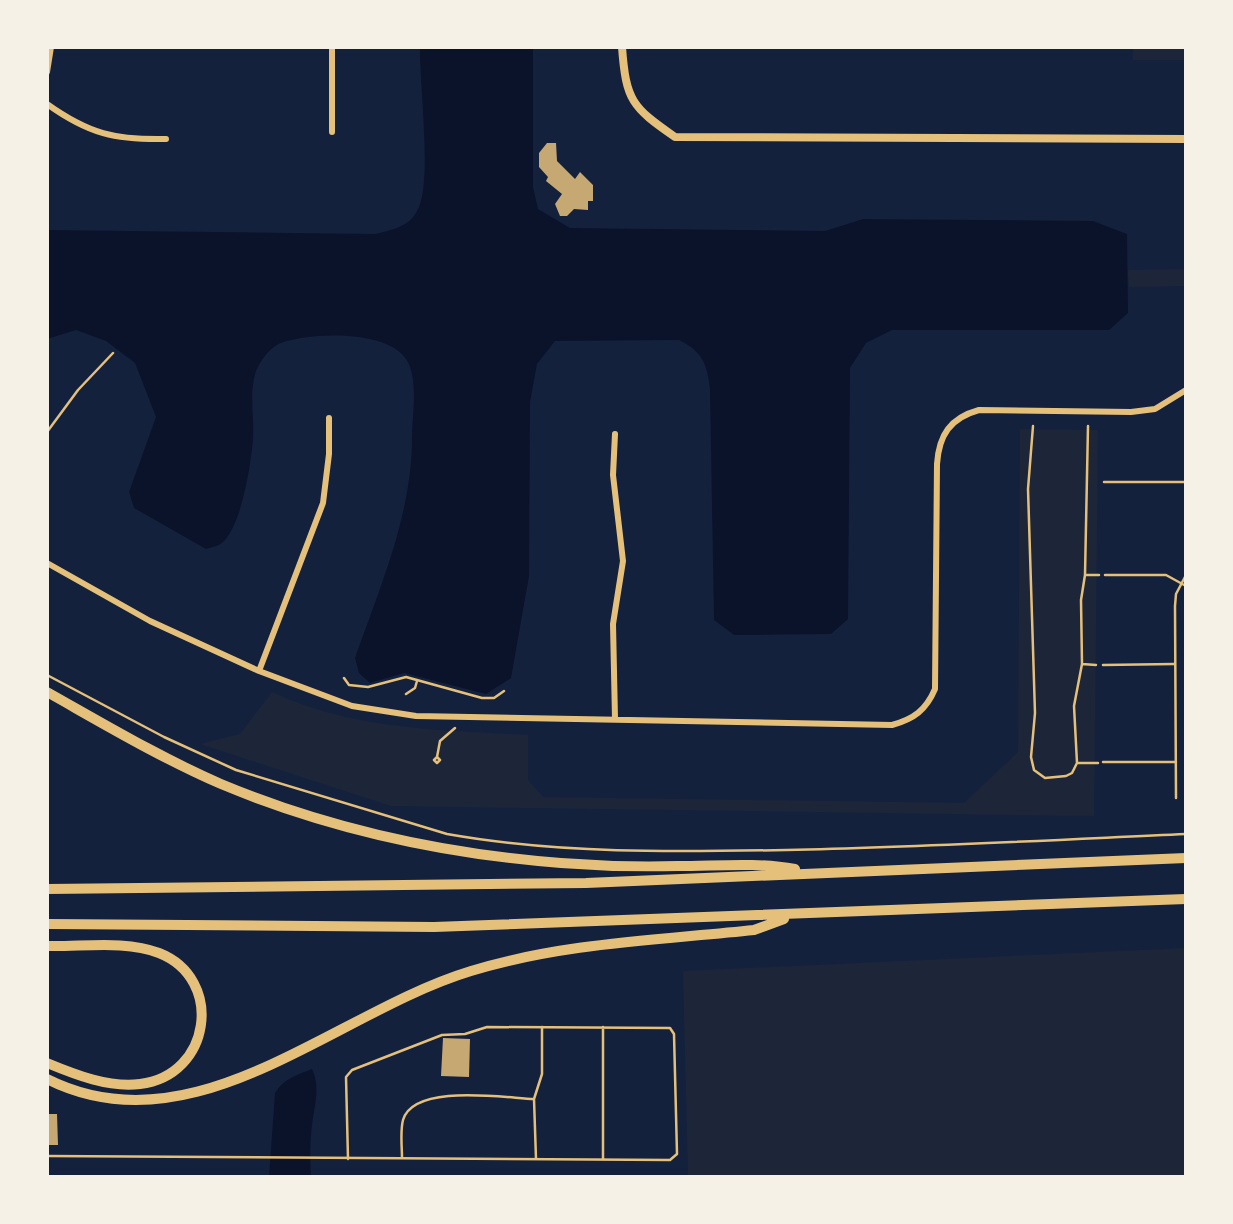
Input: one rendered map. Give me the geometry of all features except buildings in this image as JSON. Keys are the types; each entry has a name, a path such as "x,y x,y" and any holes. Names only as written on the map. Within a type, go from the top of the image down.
{"highway":[{"path":"47,692 149,748 222,784 292,810 369,832 463,851 559,863 655,867 770,865 816,873"},
{"path":"47,889 586,883 1186,858"},
{"path":"47,924 433,927 1186,899"},
{"path":"47,1079 73,1090 112,1100 176,1099 232,1082 413,992 471,971 553,952 754,930 794,915"},
{"path":"47,946 136,948 160,954 182,968 191,981 198,993 201,1018 192,1054 180,1068 156,1081 142,1084 111,1083 47,1063"}],"street":[{"path":"47,72 51,47"},
{"path":"332,47 332,132"},
{"path":"622,47 625,84 640,113 675,137 1186,138"},
{"path":"47,104 69,120 107,136 166,139"},
{"path":"47,563 150,621 259,671 337,701 393,713 416,716 892,725 907,721 929,702 935,689 937,464 938,446 947,426 963,414 979,410 1131,412 1156,409 1186,390"},
{"path":"259,671 323,503 328,465 329,418"},
{"path":"615,434 613,475 623,561 613,624 615,719"}],"lane":[{"path":"1104,482 1186,482"},
{"path":"1105,575 1166,575 1186,586"},
{"path":"1176,799 1175,607 1181,583 1186,575"},
{"path":"1103,665 1174,664"},
{"path":"1103,762 1176,762"},
{"path":"47,1156 263,1159 670,1160 677,1154 674,1034 670,1028 487,1027 465,1034 442,1035 352,1070 346,1077 348,1159"},
{"path":"536,1159 534,1099 542,1074 542,1027"},
{"path":"603,1159 604,1027"},
{"path":"402,1158 402,1121 409,1110 446,1094 534,1099"}],"path":[{"path":"47,432 78,390 113,353"},
{"path":"1033,426 1028,489 1035,713 1032,764 1039,776 1052,778 1072,773 1077,763 1074,706 1082,664 1081,600 1085,575 1088,426"},
{"path":"1085,481 1104,482"},
{"path":"1085,575 1105,575"},
{"path":"1082,664 1103,665"},
{"path":"47,676 164,737 236,770 447,834 473,838 576,850 640,852 872,848 1186,834"},
{"path":"344,678 346,683 362,687 401,677 482,698 494,698 504,691"},
{"path":"406,694 415,688 417,681"},
{"path":"437,757 440,741 455,728"},
{"path":"1077,763 1103,762"}],"shaded area":[{"path":"420,47 533,47 533,187 538,209 570,228 825,231 863,219 1093,221 1127,234 1128,313 1109,330 892,330 866,343 850,368 848,619 831,634 734,635 714,620 710,389 707,372 699,354 679,340 555,341 537,364 530,402 529,576 511,678 486,694 404,673 370,683 359,673 355,658 393,550 407,494 414,397 412,376 406,359 383,343 348,336 294,339 278,344 270,350 257,368 254,378 252,450 241,506 225,540 206,549 134,508 129,492 156,417 135,363 106,341 76,330 47,339 47,230 375,234 399,227 414,216 422,198 425,157"},
{"path":"1133,47 1186,47 1186,60 1133,60"},
{"path":"1186,269 1186,286 1129,287 1128,270"},
{"path":"1020,429 1098,430 1094,816 391,806 200,744 240,734 272,692 303,705 365,721 430,729 528,735 528,780 543,797 964,803 1018,752"},
{"path":"1186,948 1186,1177 688,1177 683,971"},
{"path":"312,1069 316,1090 311,1137 311,1177 269,1177 275,1093 286,1081"}]}
